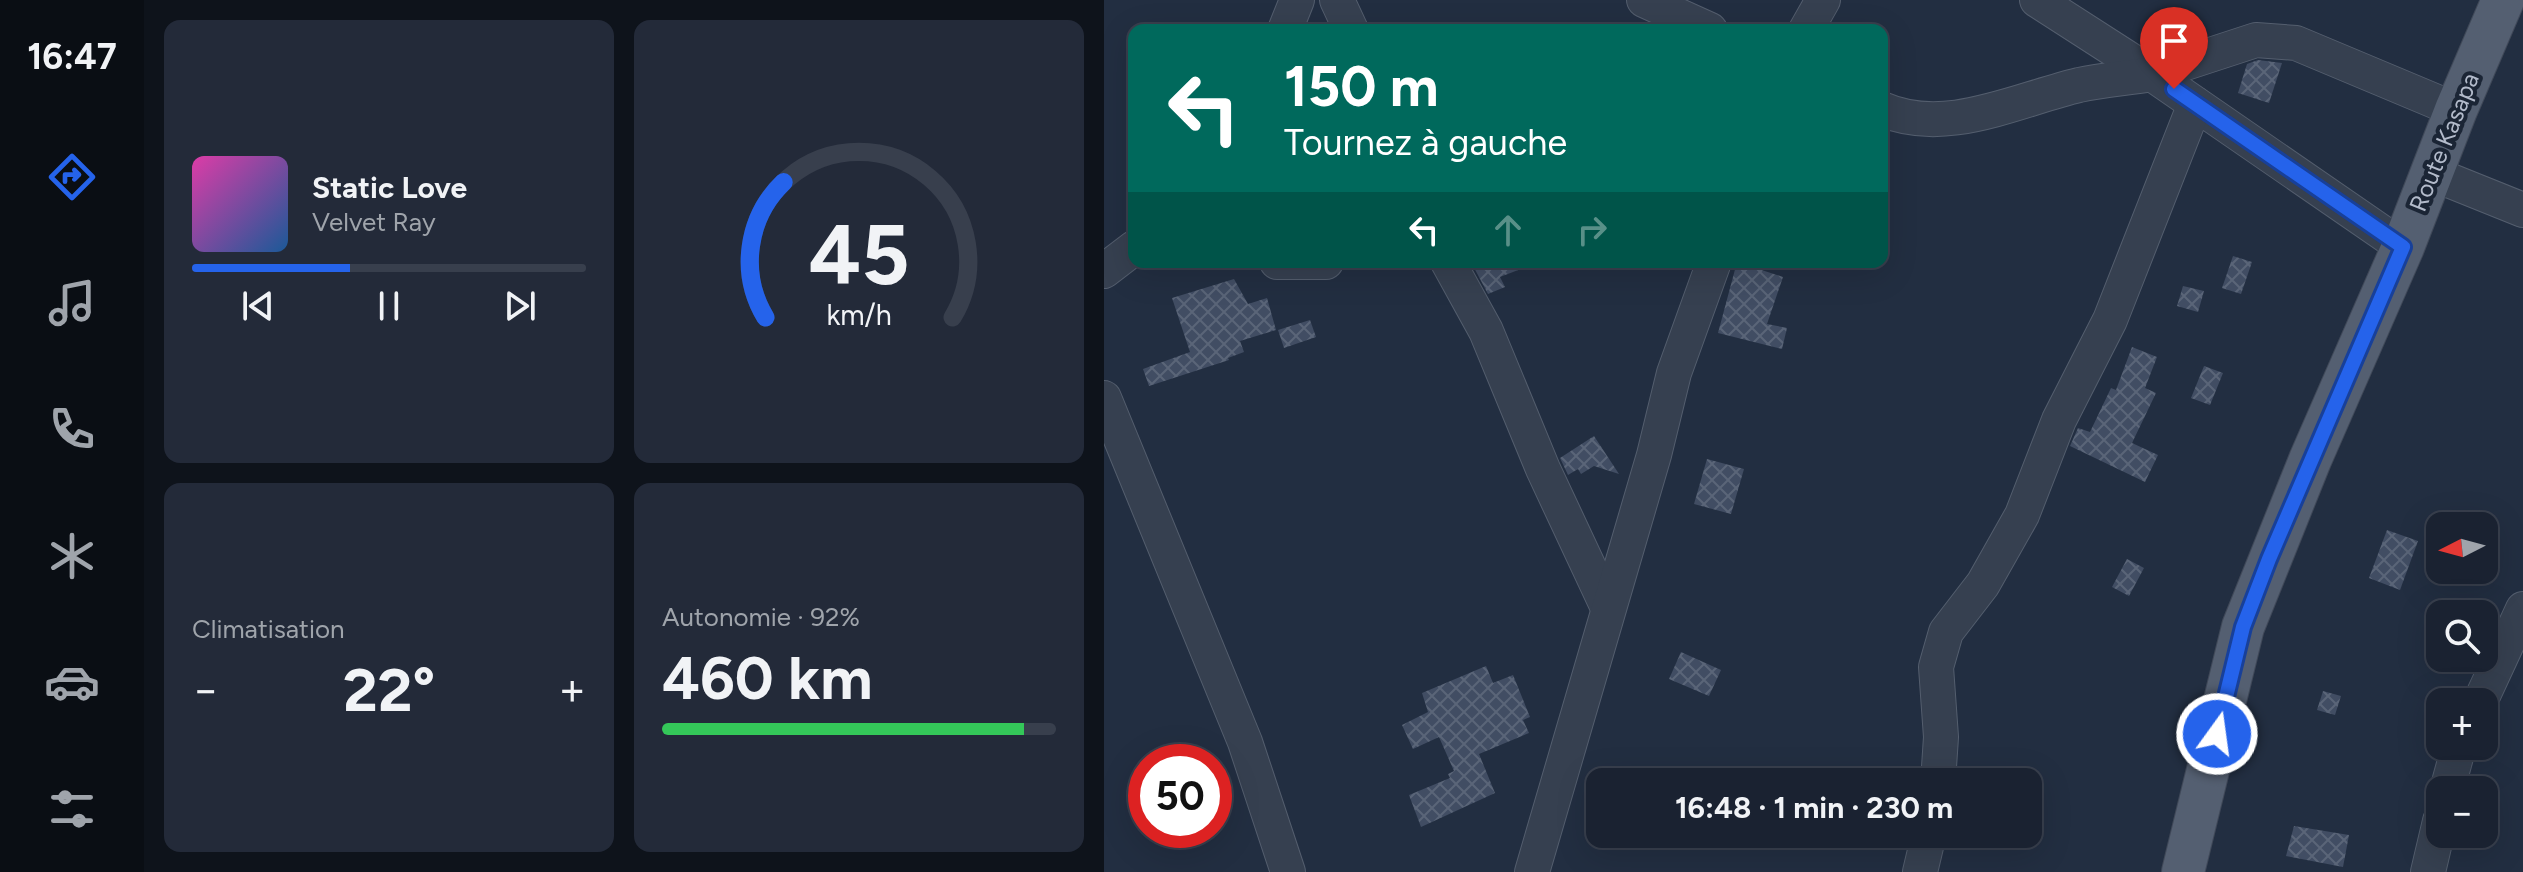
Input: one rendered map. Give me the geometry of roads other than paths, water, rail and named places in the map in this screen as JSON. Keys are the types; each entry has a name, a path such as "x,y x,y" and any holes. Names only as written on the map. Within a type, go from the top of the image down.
{"main road":[{"name":"Route Kasapa","path":"2183,872 2243,627 2503,0"}],"street":[{"path":"1287,24 1297,0"},
{"path":"1337,0 1348,24"},
{"path":"1644,0 1697,24"},
{"path":"1809,24 1823,0"},
{"path":"2037,0 2152,74 2403,247"},
{"path":"1888,112 1903,118 1951,120 2082,84 2152,74 2256,40 2296,43 2456,110"},
{"path":"1939,768 1941,737 1936,667 1946,632 1983,584 2022,515 2059,420 2110,320 2195,104"},
{"path":"2431,173 2523,210"},
{"path":"1104,271 1128,253"},
{"path":"1451,268 1486,331 1543,469 1608,608"},
{"path":"1532,872 1654,455 1674,373 1712,268"},
{"path":"1104,398 1245,742 1288,872"},
{"path":"2486,688 2523,609"},
{"path":"1920,872 1926,848"},
{"path":"2428,872 2434,848"}]}
